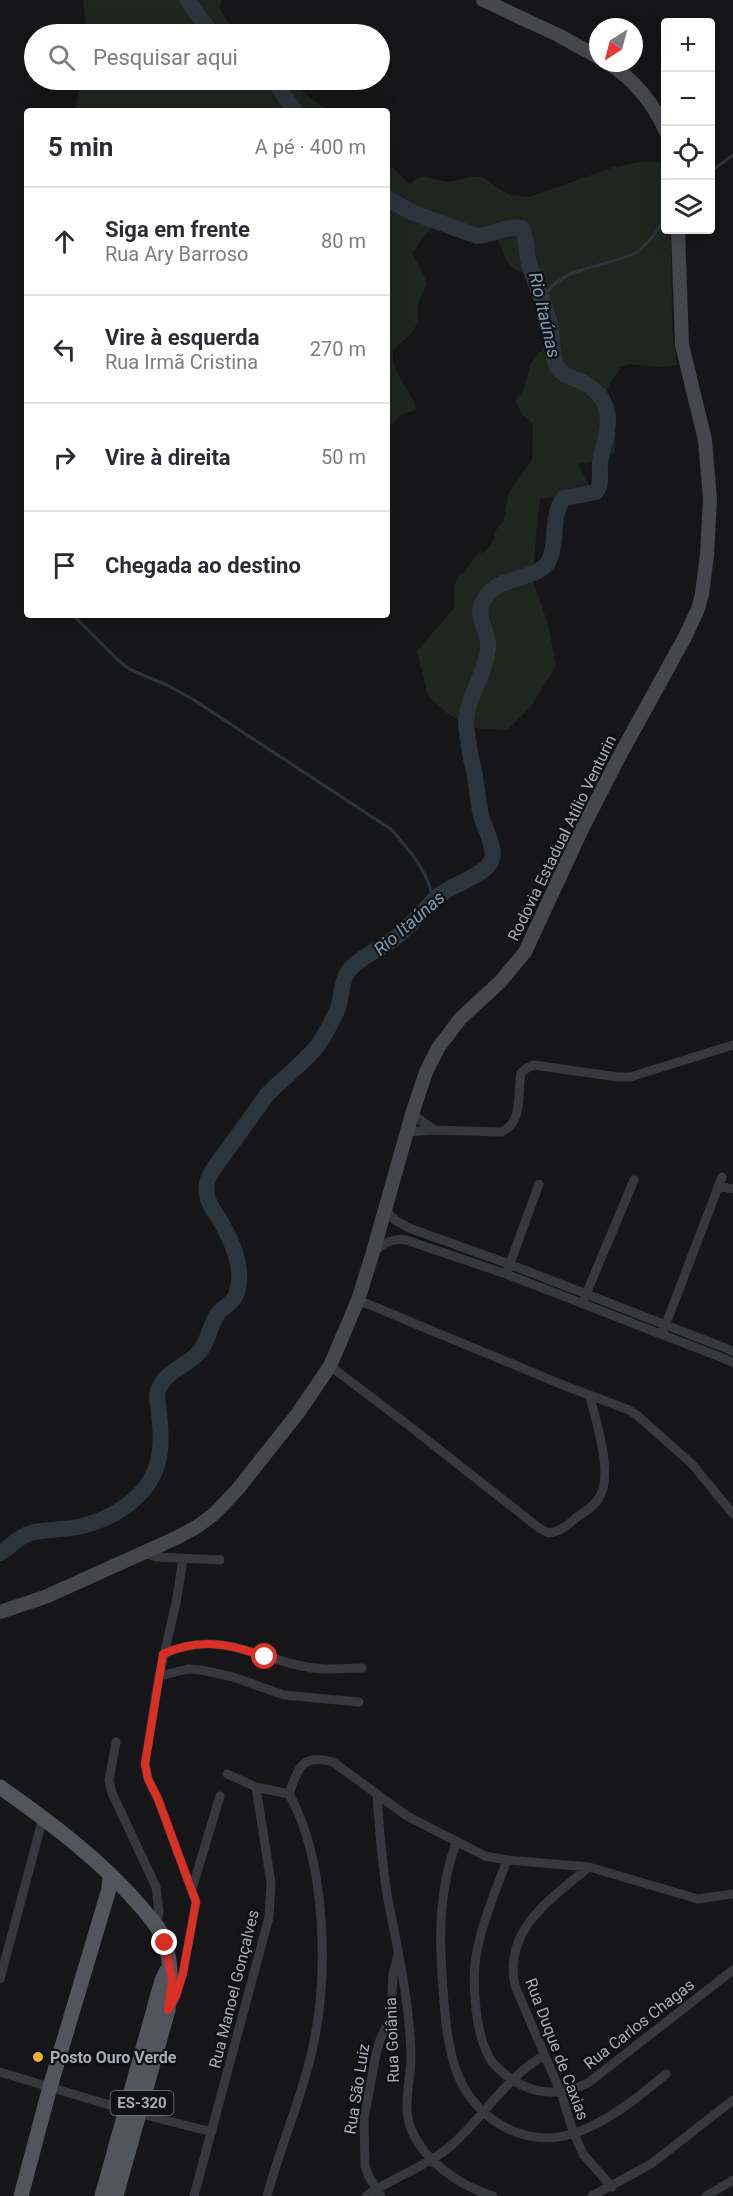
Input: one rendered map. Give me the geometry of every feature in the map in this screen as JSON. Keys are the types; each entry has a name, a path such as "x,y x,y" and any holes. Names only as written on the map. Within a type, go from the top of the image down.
{"main road":[{"path":"483,0 589,52"},
{"path":"621,72 650,101 663,126"},
{"name":"Rodovia Estadual Atílio Venturin","path":"0,1612 45,1597 176,1538 214,1514 273,1446 330,1366 374,1252 412,1114 426,1072 438,1047 448,1033 500,982 525,952 582,829 698,609 707,555 710,489 705,440 682,345 678,234"},
{"name":"ES-320","path":"0,1787 43,1818 111,1876 156,1925 165,1943 172,1980 132,2112 116,2196"},
{"path":"87,1854 102,1879 102,1907"},
{"path":"21,2196 111,1876"},
{"path":"102,2196 132,2112"}],"street":[{"path":"407,1132 434,1130 501,1132 508,1129 517,1117 521,1073 534,1065 630,1077 733,1045"},
{"path":"412,1114 434,1130"},
{"path":"583,1305 634,1180"},
{"path":"663,1330 720,1182 733,1189"},
{"path":"506,1274 539,1184"},
{"path":"385,1209 395,1220 410,1228 586,1294 733,1362"},
{"path":"374,1252 385,1242 397,1239 406,1240 506,1274 583,1305 733,1352"},
{"path":"357,1300 590,1396 616,1404 638,1416 692,1464 733,1514"},
{"path":"330,1366 544,1532 549,1533 560,1530 592,1506 603,1489 604,1461 590,1396"},
{"path":"142,1553 157,1557 220,1560"},
{"path":"162,2009 177,1992 196,1908 192,1889 148,1779 145,1764 163,1654 176,1603 183,1559"},
{"path":"163,1654 177,1647 207,1642 245,1648 265,1657 314,1669 362,1668"},
{"path":"159,1676 188,1670 201,1670 233,1677 284,1695 358,1702"},
{"path":"116,1742 109,1780 112,1793 156,1887 159,1912 156,1925"},
{"path":"267,2196 307,2072 320,1994 321,1939 315,1872 304,1829 290,1794 302,1765 308,1760 333,1762 414,1820 485,1856 589,1867 690,1898 706,1899 733,1894"},
{"path":"228,1774 256,1787 290,1794"},
{"name":"Rua Manoel Gonçalves","path":"194,2196 269,1917 271,1883 256,1787"},
{"name":"Rua Goiânia","path":"377,1794 387,1894 407,1999 411,2054 407,2115 412,2132 431,2159 446,2173 494,2196"},
{"path":"192,1889 220,1796"},
{"path":"0,1977 43,1818"},
{"path":"458,1841 446,1876 441,1909 440,1949 450,2048 466,2092 502,2127 528,2137 542,2139 574,2134 609,2118 666,2074"},
{"path":"507,1860 485,1922 474,1970 482,2040 494,2063 513,2080 532,2089 561,2093"},
{"name":"Rua Duque de Caxias","path":"589,1867 536,1913 524,1931 514,1953 513,1961 515,1986 561,2093 574,2134 587,2160 612,2187"},
{"name":"Rua São Luiz","path":"378,2193 365,2166 364,2119 376,2054 391,2016 393,1974 399,1950"},
{"name":"Rua Carlos Chagas","path":"561,2093 579,2088 607,2070 650,2033 733,1970"},
{"path":"366,2196 378,2193 451,2145 525,2066 545,2055"},
{"path":"0,2072 132,2112 212,2132"},
{"path":"592,2196 612,2187 673,2148 733,2100"},
{"path":"706,2196 733,2180"}],"shaded area":[{"path":"83,0 222,0 219,8 230,24 86,24"},
{"path":"79,90 301,90 323,108 76,108"},
{"path":"661,161 661,234 671,234 672,327 677,365 657,367 630,364 621,367 608,386 605,398 616,417 615,452 608,459 578,464 593,492 540,499 532,578 548,624 556,666 531,706 507,730 474,728 448,714 428,696 417,651 454,608 454,585 478,553 485,552 492,544 496,530 504,520 508,494 532,460 533,424 522,414 515,401 524,389 530,365 552,336 542,297 542,274 527,273 511,266 490,229 460,230 441,222 427,234 412,253 427,285 419,302 419,321 411,334 393,350 393,359 398,374 416,410 400,415 394,423 390,424 390,166 410,184 416,179 425,177 448,182 481,177 510,195 529,197 614,167"}],"waterway":[{"name":"Rio Itaúnas","path":"187,0 205,24"},
{"name":"Rio Itaúnas","path":"280,90 293,108"},
{"path":"715,168 733,155"},
{"name":"Rio Itaúnas","path":"0,1553 26,1534 79,1527 108,1517 129,1504 146,1486 153,1476 159,1457 160,1430 157,1395 159,1387 169,1375 201,1350 216,1316 237,1294 238,1262 233,1246 208,1200 207,1182 212,1171 267,1095 320,1042 337,1011 345,977 352,967 395,938 437,897 484,870 492,859 489,837 481,816 466,730 467,712 487,658 488,641 480,615 481,608 483,601 496,587 531,574 546,565 554,543 557,512 564,498 596,492 600,484 600,462 607,433 607,412 599,395 590,387 563,373 556,365 550,324 530,267 522,228 516,227 477,236 411,212 390,200"},
{"path":"542,300 560,280 571,274 623,258 640,250 661,225"},
{"path":"76,618 131,670 169,686 194,700 392,830 412,854 423,872 428,881 433,902"}],"place":[{"name":"Posto Ouro Verde","path":"38,2057"}],"route":[{"path":"165,1943 172,1980 168,2010 176,1996 183,1973 196,1902 158,1799 148,1779 145,1764 163,1654 177,1647 207,1642 245,1648 265,1657"}]}
